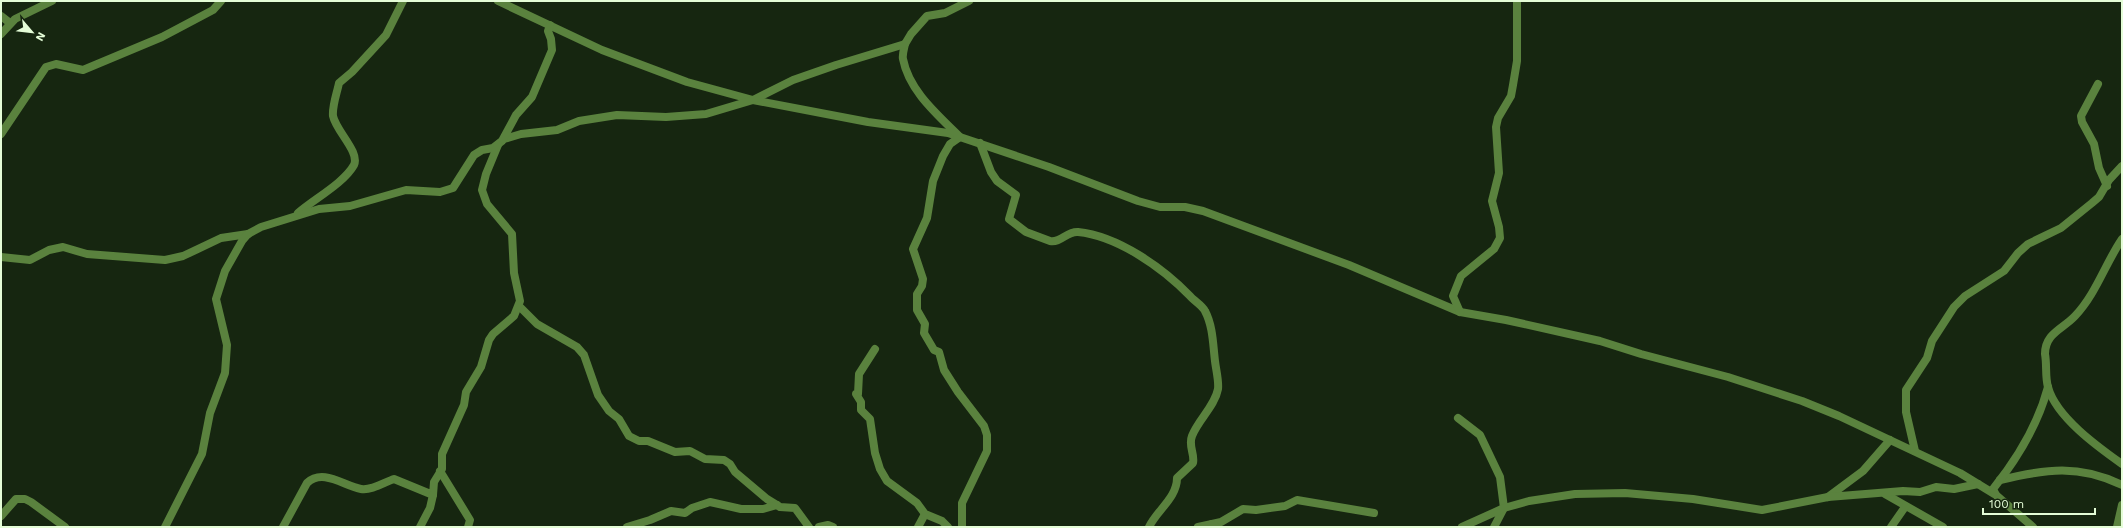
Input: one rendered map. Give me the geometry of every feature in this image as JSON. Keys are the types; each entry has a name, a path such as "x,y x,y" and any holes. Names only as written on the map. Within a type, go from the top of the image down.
{"street":[{"path":"1,34 10,23 52,1"},
{"path":"1,134 46,67 56,64 78,70 89,68 162,37 213,10 221,1"},
{"path":"295,216 337,183 354,164 356,158 354,152 337,127 333,116 339,83 352,72 386,35 403,1"},
{"path":"498,1 602,50 649,69 687,82 753,100 868,122 960,136 1144,203 1160,207 1185,207 1203,211 1349,265 1460,312 1499,318 1600,341 1641,354 1728,376 1802,401 1915,451 1978,484 1996,495 2033,527"},
{"path":"960,136 922,97 908,76 902,58 905,44 911,34 927,16 945,13 969,1"},
{"path":"1460,312 1453,296 1458,281 1465,271 1494,249 1500,238 1500,227 1492,201 1500,173 1496,127 1498,118 1511,96 1514,85 1517,61 1517,1"},
{"path":"1,16 10,23"},
{"path":"420,527 430,508 434,482 440,471 442,454 464,405 466,392 480,371 489,340 496,330 514,316 519,306 520,301 513,268 512,234 487,204 482,190 486,174 501,142 516,115 532,97 540,81 543,68 552,50 552,39 548,31 550,25"},
{"path":"1,257 30,260 49,250 63,247 87,254 165,260 179,257 221,238 248,234 261,227 319,209 359,204 406,190 432,192 447,191 457,183 474,155 521,134 557,130 579,121 618,115 666,118 706,114 753,100 793,80 905,44"},
{"path":"2098,84 2080,116 2094,144 2099,168 2107,186"},
{"path":"960,136 950,144 943,156 933,181 927,218 913,249 923,279 922,286 917,294 916,304 917,310 925,324 924,333 934,350 939,352 944,370 958,392 984,426 988,435 987,451 962,503 962,527"},
{"path":"980,143 991,172 997,181 1016,195 1010,219 1018,227 1050,241 1056,242 1068,234 1077,232 1111,242 1156,265 1178,283 1205,311 1212,333 1218,388 1211,404 1198,422 1191,439 1193,463 1177,478 1177,486 1170,495 1167,505 1157,512 1149,527"},
{"path":"1915,451 1906,412 1906,390 1927,358 1932,340 1954,307 1965,296 2004,270 2018,253 2028,244 2062,228 2099,196 2122,166"},
{"path":"165,527 202,454 210,413 225,373 227,345 216,299 225,271 234,254 248,234"},
{"path":"1996,495 1993,489 2032,430 2043,405 2048,387 2045,354 2047,342 2058,329 2074,318 2080,310 2122,239"},
{"path":"519,306 537,324 578,347 584,355 598,394 609,411 619,420 627,434 639,441 648,441 675,452 690,451 705,459 720,459 728,462 735,472 755,487 762,496 780,507 795,508 809,527"},
{"path":"874,349 859,374 858,394 856,394 861,402 861,410 870,419 875,453 880,469 887,481 917,503 925,514 942,521 948,527"},
{"path":"2048,387 2062,412 2095,444 2122,464"},
{"path":"1458,418 1477,431 1488,450 1502,484 1504,508 1494,527"},
{"path":"1828,497 1863,471 1890,440"},
{"path":"2000,480 2017,476 2082,470 2102,476 2122,485"},
{"path":"440,471 470,520 468,527"},
{"path":"283,527 307,483 314,479 330,477 361,489 368,489 394,479 433,495"},
{"path":"1462,527 1504,508 1529,501 1598,493 1625,493 1693,499 1762,510 1828,497 1885,494 1903,491 1920,492 1936,487 1959,489 1978,484"},
{"path":"1885,494 1905,507 1943,527"},
{"path":"1,516 16,499 25,499 65,527"},
{"path":"1198,527 1214,525 1243,509 1256,510 1285,506 1298,500 1374,513"},
{"path":"627,527 650,520 671,511 685,513 692,508 710,502 741,509 763,509 777,505"},
{"path":"2117,527 2122,505"},
{"path":"1891,527 1905,507"},
{"path":"918,527 925,514"},
{"path":"819,527 828,525 833,527"}]}
